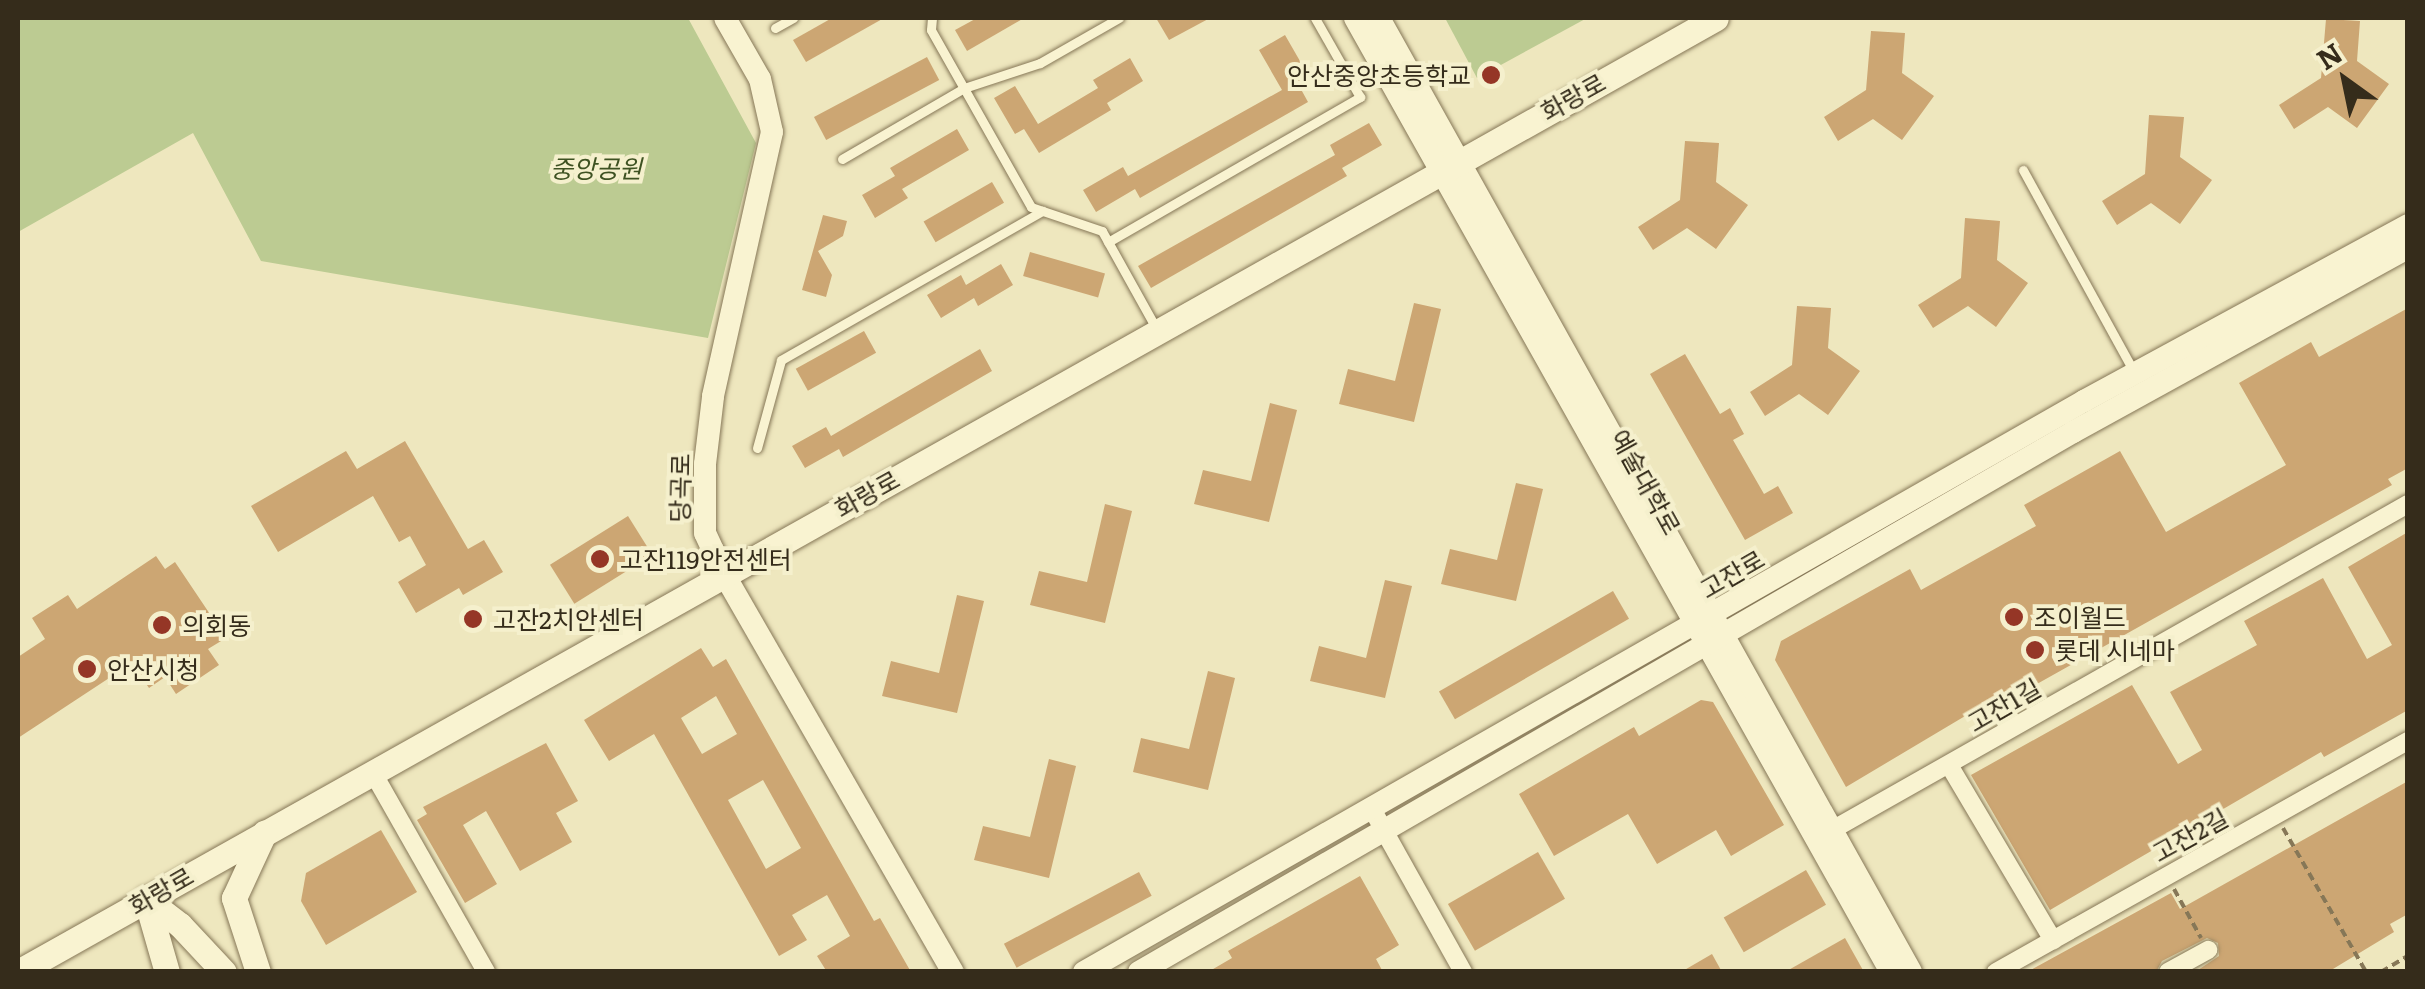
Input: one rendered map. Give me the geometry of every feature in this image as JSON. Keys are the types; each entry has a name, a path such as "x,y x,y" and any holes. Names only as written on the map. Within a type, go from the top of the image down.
{"main road":[{"name":"화랑로","path":"19,971 1716,18"},
{"path":"258,972 234,898 264,832"},
{"path":"146,899 166,972"},
{"path":"146,899 180,925 224,972"},
{"path":"19,971 57,972"}],"street":[{"name":"당곡로","path":"725,18 760,80 772,132 714,397 706,464 705,533 724,574 953,972"},
{"name":"예술대학로","path":"1355,18 1450,167 1711,631 1891,972"},
{"name":"예술대학로","path":"1378,18 1450,167"},
{"name":"고잔로","path":"1139,972 1385,833 1711,631 2408,224"},
{"name":"고잔로","path":"2140,383 2408,248"},
{"name":"고잔1길","path":"1832,830 2408,504"},
{"name":"예술대학로","path":"1711,631 1832,830 1911,972"},
{"name":"고잔로","path":"1084,972 1372,809 1711,631"},
{"name":"고잔2길","path":"1996,972 2408,741"},
{"path":"1949,765 2053,940"},
{"path":"372,771 486,972"},
{"path":"1372,809 1463,972"},
{"path":"2168,972 2208,950"}],"lane":[{"path":"776,28 793,18"},
{"path":"932,18 930,30 1030,206 1102,231 1157,331"},
{"path":"842,159 964,88 1040,63 1119,18"},
{"path":"1108,242 1360,97 1314,18"},
{"path":"2023,170 2140,383"},
{"path":"757,448 782,360 1042,211"}],"path":[{"path":"2276,815 2366,972"},
{"path":"2166,876 2208,950"},
{"path":"2381,972 2408,956"}],"green space":[{"name":"중앙공원","path":"18,18 688,18 756,143 708,338 261,261 193,133 18,232"},
{"path":"1445,18 1587,18 1477,78"}],"building":[{"path":"832,18 884,18 806,62 793,40"},
{"path":"977,18 1024,18 967,51 955,30"},
{"path":"1156,18 1210,18 1169,40"},
{"path":"2326,19 2360,21 2357,61 2389,84 2357,128 2328,107 2294,129 2279,105 2321,78"},
{"path":"1871,31 1905,33 1902,73 1934,96 1902,140 1873,119 1838,141 1824,117 1866,90"},
{"path":"1285,35 1308,75 1297,82 1308,102 1140,198 1135,189 1096,212 1083,190 1123,167 1128,176 1282,90 1259,50"},
{"path":"927,57 939,80 826,140 814,117"},
{"path":"1130,58 1143,81 1107,103 1111,110 1039,153 1024,129 1015,134 994,98 1015,86 1038,124 1098,88 1093,80"},
{"path":"2149,115 2184,117 2180,157 2212,180 2180,224 2151,203 2117,225 2102,201 2145,174"},
{"path":"1369,123 1382,145 1342,168 1347,176 1151,288 1138,266 1335,155 1330,145"},
{"path":"957,129 969,150 902,189 908,198 875,218 862,195 895,176 890,168"},
{"path":"1685,141 1719,143 1716,182 1748,205 1716,249 1687,228 1653,250 1638,227 1680,200"},
{"path":"992,182 1004,203 936,242 924,222"},
{"path":"823,215 847,221 843,236 818,251 832,275 826,297 802,290"},
{"path":"1965,218 2000,221 1997,260 2028,283 1996,327 1968,306 1933,328 1918,305 1961,278"},
{"path":"1030,252 1105,273 1098,298 1023,276"},
{"path":"1001,264 1013,285 978,306 974,298 941,318 927,295 961,275 966,285"},
{"path":"1414,303 1441,309 1414,422 1339,404 1348,369 1395,381"},
{"path":"1797,306 1831,308 1828,348 1860,371 1828,415 1799,394 1765,416 1750,392 1792,365"},
{"path":"2408,308 2408,468 2388,479 2392,485 2001,704 1997,697 1846,787 1775,660 1781,641 1910,569 1921,590 2036,526 2024,505 2120,451 2166,532 2286,465 2239,383 2311,342 2319,357"},
{"path":"864,331 876,353 808,391 796,369"},
{"path":"980,349 992,371 843,457 839,449 805,468 792,446 826,427 831,436"},
{"path":"1685,354 1720,414 1730,408 1744,434 1733,440 1764,494 1778,486 1793,513 1745,540 1650,374"},
{"path":"1270,403 1297,410 1269,522 1194,504 1203,470 1251,481"},
{"path":"405,441 468,549 484,540 503,572 463,595 459,588 416,613 398,582 426,565 410,536 399,542 373,496 278,552 251,506 346,451 357,469"},
{"path":"1516,483 1543,489 1516,601 1441,584 1450,549 1497,560"},
{"path":"1105,504 1132,511 1105,623 1030,605 1039,571 1087,582"},
{"name":"고잔119안전센터","path":"628,516 652,555 574,604 550,565"},
{"path":"2408,532 2408,710 2324,757 2321,752 2050,910 1971,775 2132,685 2178,764 2202,750 2170,692 2257,645 2244,621 2323,578 2367,659 2392,645 2348,567"},
{"path":"156,556 165,569 175,562 226,638 208,649 219,665 176,694 165,677 149,688 132,663 18,738 18,657 45,639 32,618 68,595 77,609"},
{"path":"1385,580 1412,586 1385,698 1310,681 1319,646 1366,658"},
{"path":"1613,591 1629,619 1455,719 1439,692"},
{"path":"957,595 984,601 957,713 882,696 891,661 939,673"},
{"path":"701,648 713,667 726,659 874,921 880,918 911,972 827,972 817,956 850,936 827,895 792,915 807,940 779,956 654,734 609,761 584,720","holes":["716,696 737,734 702,754 681,718","763,780 801,848 766,869 728,800"]},
{"path":"1208,671 1235,678 1208,790 1133,772 1141,738 1189,749"},
{"path":"1701,700 1713,702 1784,825 1731,856 1716,830 1657,864 1628,814 1554,856 1519,794 1634,727 1639,736"},
{"path":"546,743 578,801 556,813 572,842 520,871 486,811 463,825 497,884 465,903 417,820 427,814 423,807"},
{"path":"1049,759 1076,766 1049,878 974,860 983,826 1030,837"},
{"path":"2408,781 2408,914 2390,924 2394,932 2328,972 2195,972 2219,956 2218,943 2207,938 2162,961 2156,972 2027,972 2171,893 2180,909"},
{"path":"381,830 417,892 326,945 301,901 306,873"},
{"path":"1538,852 1565,899 1475,951 1448,904"},
{"path":"1806,870 1826,905 1744,952 1724,918"},
{"path":"1139,872 1152,896 1017,968 1004,944"},
{"path":"1360,876 1399,945 1376,959 1383,972 1208,972 1232,958 1228,951"},
{"path":"1845,938 1864,972 1785,972"},
{"path":"1712,954 1722,972 1681,972"}],"place":[{"name":"안산중앙초등학교","path":"1491,75"},
{"name":"고잔119안전센터","path":"600,559"},
{"name":"조이월드","path":"2014,617"},
{"name":"고잔2치안센터","path":"473,619"},
{"name":"의회동","path":"162,625"},
{"name":"롯데 시네마","path":"2035,650"},
{"name":"안산시청","path":"87,669"}]}
